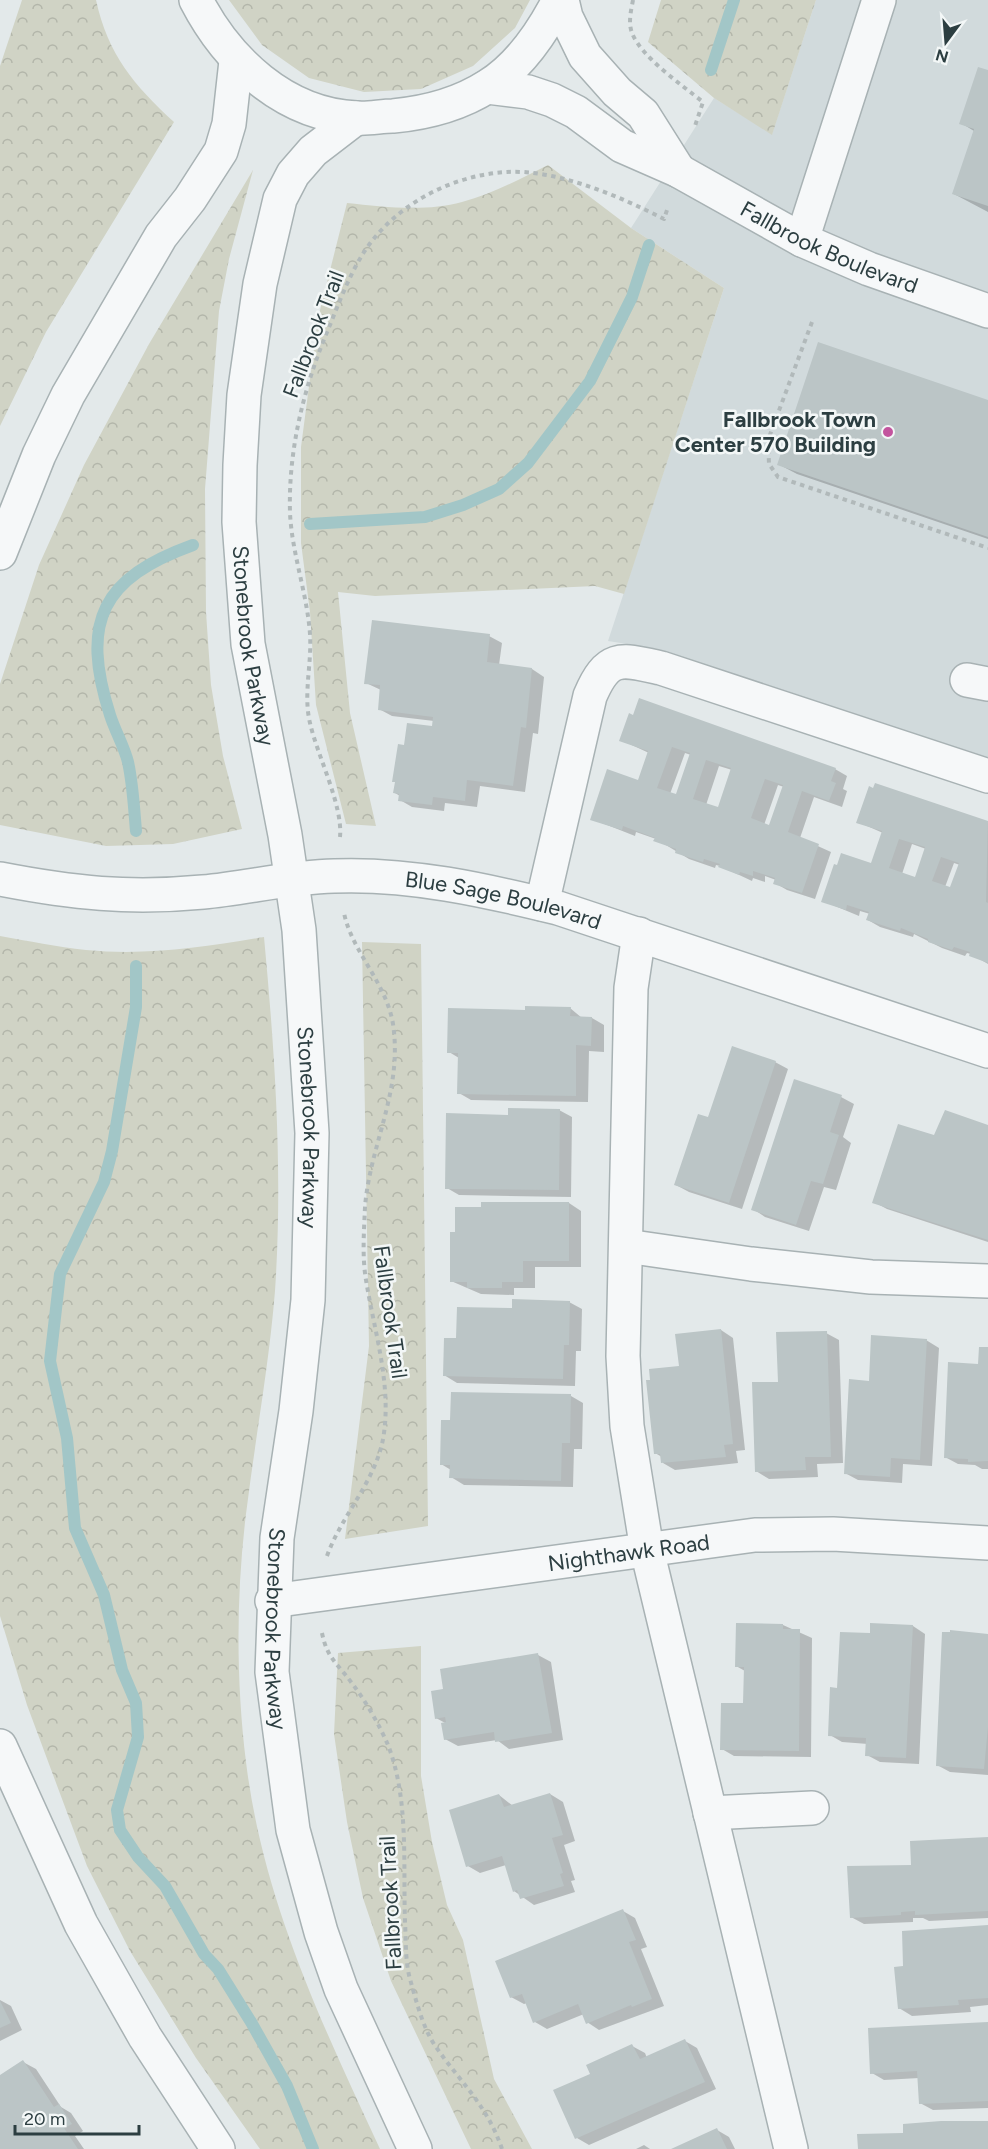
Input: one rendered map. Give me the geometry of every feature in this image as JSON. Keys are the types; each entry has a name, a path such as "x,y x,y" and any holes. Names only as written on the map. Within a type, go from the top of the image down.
{"street":[{"path":"196,0 211,29 236,61 262,83 291,100 323,112 356,118 424,113 487,87 517,62 536,40 560,0"},
{"name":"Fallbrook Boulevard","path":"560,0 585,56 617,92 643,114 679,171"},
{"path":"802,240 879,0"},
{"path":"0,553 39,455 83,367 161,236 190,200 221,152 229,124 236,61"},
{"name":"Fallbrook Boulevard","path":"487,87 528,92 552,100 576,111 622,146 679,171 802,240 869,269 988,311"},
{"name":"Stonebrook Parkway","path":"356,118 313,151 293,174 280,199 260,284 244,395 239,522 248,644 285,835 299,930 305,1003 313,1194 308,1300 296,1411 277,1538 272,1601 272,1672 277,1727 293,1830 305,1878 341,1989 415,2149"},
{"path":"542,904 590,696 600,674 616,662 632,661 661,668 988,776"},
{"name":"Blue Sage Boulevard","path":"0,879 104,896 152,896 206,892 290,878 336,876 418,879 542,904 639,934 988,1051"},
{"path":"639,934 631,988 623,1356 627,1425 647,1550 791,2149"},
{"path":"626,1246 750,1264 871,1277 988,1281"},
{"name":"Nighthawk Road","path":"272,1601 755,1535 833,1534 988,1543"},
{"path":"1,1751 81,1924 145,2037 218,2149"},
{"path":"710,1813 812,1808"}],"path":[{"path":"633,0 630,16 633,33 644,49 703,102"},
{"name":"Fallbrook Trail","path":"341,830 310,723 307,703 310,633 294,554 290,511 298,424 306,389 350,277 365,251 405,207 434,190 508,172 551,177 592,188 664,219"},
{"path":"812,322 768,440 769,464 778,477 988,548"},
{"name":"Fallbrook Trail","path":"328,1553 375,1466 384,1434 386,1399 365,1277 364,1236 365,1205 370,1175 391,1093 395,1046 393,1022 381,991 369,963 348,933"},
{"name":"Fallbrook Trail","path":"325,1651 352,1683 387,1744 398,1781 402,1821 406,1948 409,1977 418,2006 434,2046 477,2097 494,2125 502,2149"}],"shaded area":[{"path":"816,0 988,0 988,758 659,649 608,641 724,288 631,228 714,98 772,134"}],"green space":[{"path":"22,0 96,0 108,37 124,68 174,122 46,332 0,426 0,66"},
{"path":"229,0 530,0 515,28 473,66 421,89 364,92 309,78 262,45"},
{"path":"661,0 816,0 772,135 714,98 648,42"},
{"path":"548,165 631,228 724,288 624,594 595,586 375,596 338,592 350,713 376,826 346,824 316,705 310,612 301,543 301,447 318,318 347,203 405,208 448,205 473,199"},
{"path":"253,170 229,259 219,311 205,489 206,612 211,685 223,756 242,829 173,844 106,846 0,825 0,684 39,565 84,465 149,344"},
{"path":"0,936 54,946 108,952 198,947 264,937 277,1114 277,1247 266,1375 246,1514 240,1576 238,1638 240,1700 254,1813 281,1913 317,2008 380,2149 260,2149 196,2058 130,1951 87,1866 27,1705 0,1616"},
{"path":"362,942 421,944 428,1526 345,1539 369,1346"},
{"path":"421,1646 421,1776 432,1842 447,1905 463,1940 494,2079 532,2149 471,2149 391,1981 363,1898 347,1822 334,1734 338,1653"}],"building":[{"path":"978,67 988,70 988,206 952,194 974,129 959,124"},
{"name":"Fallbrook Town Center 570 Building","path":"818,342 988,400 988,537 777,465"},
{"path":"372,620 490,634 487,662 532,668 526,728 521,727 513,786 467,780 465,801 433,797 432,805 398,801 399,794 393,793 395,782 392,782 398,744 404,745 407,723 432,726 433,717 378,710 380,685 364,684"},
{"path":"639,698 836,768 831,781 836,783 829,801 802,791 788,832 819,844 802,893 773,884 775,878 753,871 753,876 740,872 739,875 718,867 720,864 704,859 703,862 675,853 676,849 653,841 655,838 623,826 622,830 590,820 607,769 638,780 648,751 619,741 629,713 633,715","holes":["672,747 690,753 676,794 657,788","706,760 731,768 718,807 693,799","765,779 783,785 769,825 751,818"]},
{"path":"875,783 988,821 986,902 988,903 988,963 969,956 970,952 954,947 952,950 928,942 928,939 901,928 900,931 866,920 869,912 847,905 846,910 821,902 834,864 837,865 841,853 871,863 882,831 856,823 869,786 873,788","holes":["899,839 925,847 915,877 889,868","941,857 959,863 950,887 932,881"]},
{"path":"525,1006 571,1007 570,1016 592,1017 591,1046 576,1045 576,1096 457,1094 458,1053 447,1053 448,1008 525,1010"},
{"path":"732,1046 776,1061 729,1203 674,1185 698,1114 708,1117"},
{"path":"794,1079 842,1095 830,1132 839,1135 823,1184 811,1181 796,1225 751,1210"},
{"path":"508,1108 560,1109 559,1190 445,1189 446,1113 508,1115"},
{"path":"945,1110 988,1125 988,1240 872,1203 898,1124 934,1135"},
{"path":"481,1202 569,1202 569,1261 523,1261 523,1282 502,1282 502,1288 467,1288 467,1282 450,1282 450,1232 455,1232 455,1207 481,1207"},
{"path":"512,1299 570,1301 569,1345 564,1345 563,1379 443,1376 444,1338 456,1338 457,1307 512,1308"},
{"path":"721,1329 733,1444 724,1445 726,1457 661,1463 660,1454 654,1454 646,1380 650,1380 649,1369 679,1366 675,1334"},
{"path":"827,1331 831,1457 805,1457 806,1470 755,1472 752,1382 778,1382 776,1332"},
{"path":"871,1335 927,1339 920,1460 891,1458 890,1477 844,1474 849,1379 869,1381"},
{"path":"979,1347 988,1347 988,1461 968,1462 968,1459 944,1458 948,1362 978,1364"},
{"path":"451,1392 571,1394 570,1443 562,1443 561,1481 449,1478 450,1465 440,1465 441,1420 450,1420"},
{"path":"736,1623 783,1624 783,1629 800,1629 799,1751 720,1750 721,1703 743,1703 744,1667 735,1667"},
{"path":"870,1623 913,1625 906,1758 865,1756 866,1738 828,1736 830,1687 837,1688 840,1632 870,1633"},
{"path":"950,1630 988,1634 988,1727 984,1769 936,1766 942,1632 950,1632"},
{"path":"538,1653 552,1733 495,1742 494,1732 444,1740 441,1723 446,1722 445,1717 435,1719 431,1691 443,1689 440,1669"},
{"path":"550,1793 563,1835 552,1838 563,1873 560,1874 564,1886 520,1899 517,1890 513,1892 502,1856 466,1867 449,1810 499,1794 504,1807"},
{"path":"988,1837 988,1911 915,1915 915,1911 901,1912 901,1915 850,1918 847,1866 911,1865 910,1841"},
{"path":"623,1909 636,1940 629,1942 652,1999 632,2007 631,2005 586,2024 578,2004 533,2023 522,1994 510,1998 495,1961"},
{"path":"988,1925 988,1998 958,2000 959,2005 898,2009 894,1967 903,1966 902,1931"},
{"path":"0,2001 11,2023 0,2028"},
{"path":"988,2022 988,2101 919,2104 917,2071 870,2074 868,2028"},
{"path":"685,2039 705,2082 575,2139 553,2090 590,2074 586,2065 632,2044 640,2059"},
{"path":"23,2060 54,2107 59,2104 72,2124 64,2128 78,2149 0,2149 0,2075"},
{"path":"988,2121 988,2149 858,2149 857,2134 903,2133 903,2124"},
{"path":"717,2128 727,2149 671,2149"}],"waterway":[{"path":"711,70 734,0"},
{"path":"310,524 425,517 463,505 499,489 528,463 590,381 632,297 649,245"},
{"path":"136,831 128,762 110,715 101,682 98,653 99,629 106,607 119,589 137,572 193,545"},
{"path":"136,966 136,1007 112,1151 104,1182 60,1274 50,1361 67,1438 75,1528 104,1595 122,1670 136,1703 138,1737 117,1810 120,1830 138,1857 165,1886 204,1954 218,1969 251,2022 287,2086 313,2149"}],"place":[{"name":"Fallbrook Town Center 570 Building","path":"888,432"}]}
